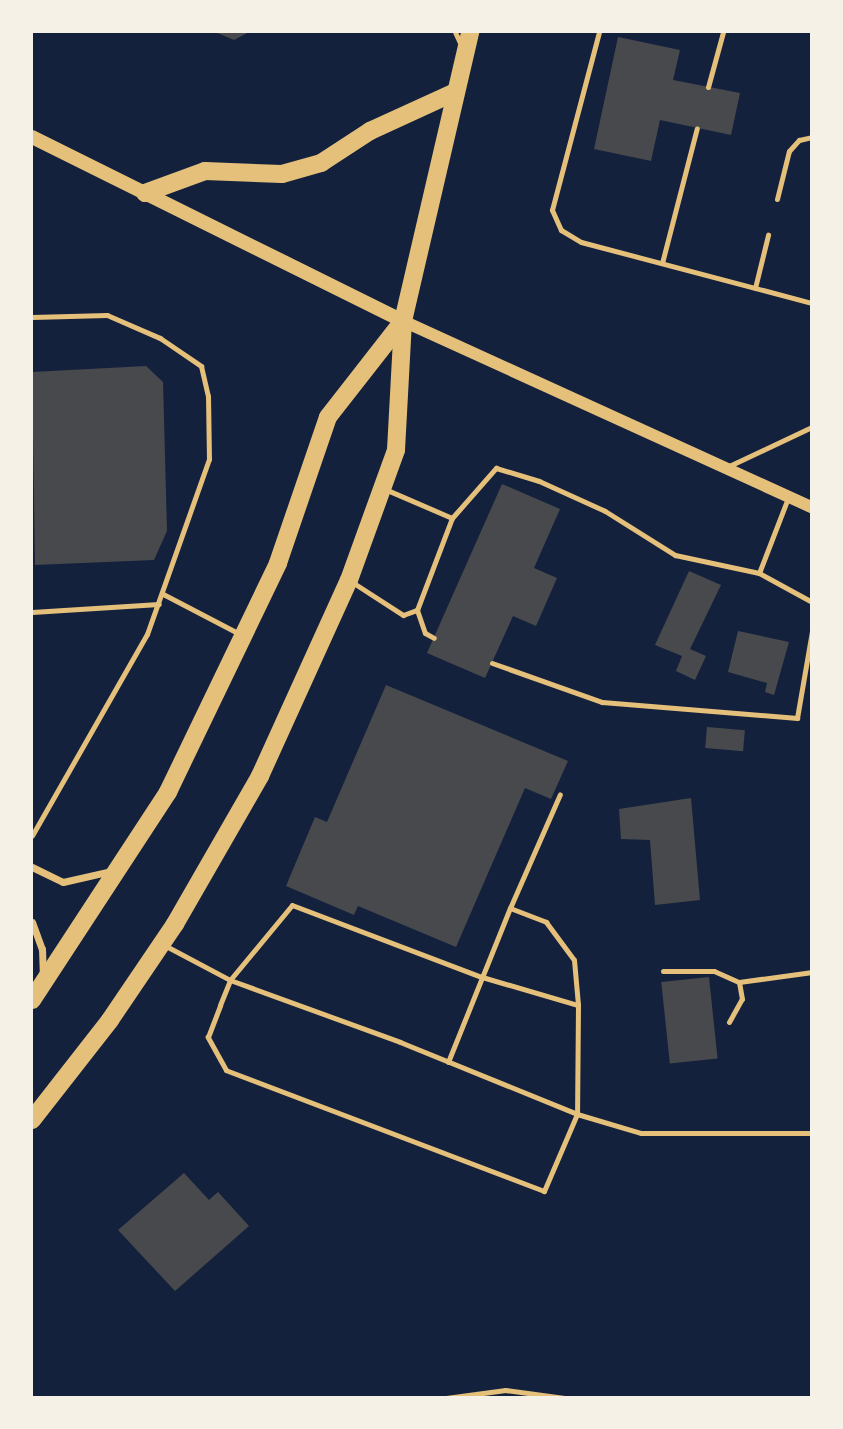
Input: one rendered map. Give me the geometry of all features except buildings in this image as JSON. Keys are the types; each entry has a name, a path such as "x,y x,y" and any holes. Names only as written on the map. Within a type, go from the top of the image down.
{"main road":[{"path":"32,1120 162,944 260,776 349,580 396,450 403,321 470,32"},
{"path":"145,193 205,171 282,174 321,163 370,131 455,92"},
{"path":"33,142 145,193 403,321"},
{"path":"32,1000 122,867 168,792 246,637 278,563 328,417 403,321"}],"street":[{"path":"403,321 811,507"},
{"path":"32,867 63,882 122,867"},
{"path":"32,922 42,949 44,983"}],"lane":[{"path":"455,32 465,53"},
{"path":"599,32 552,210 561,230 581,242 811,303"},
{"path":"708,87 723,32"},
{"path":"662,263 697,128"},
{"path":"777,199 789,151 799,140 811,137"},
{"path":"755,288 768,235"},
{"path":"32,317 107,315 160,338 201,366 208,396 209,458 147,634 32,836"},
{"path":"725,468 811,427"},
{"path":"434,638 425,633 417,610 452,517 496,468 539,481 604,511 675,555 759,573 811,601"},
{"path":"382,487 452,517"},
{"path":"759,573 788,496"},
{"path":"349,580 403,615 417,610"},
{"path":"163,594 246,637"},
{"path":"32,612 159,604"},
{"path":"492,663 602,702 797,718 811,631"},
{"path":"448,1062 510,908 560,794"},
{"path":"510,908 546,922 574,960 578,1005 577,1114 544,1191 226,1070 208,1037 230,980 292,905 482,977 578,1005"},
{"path":"162,944 230,980 577,1114 641,1133 811,1133"},
{"path":"663,971 714,971 739,982 811,972"},
{"path":"729,1022 742,999 739,982"},
{"path":"446,1398 505,1390 564,1398"}]}
